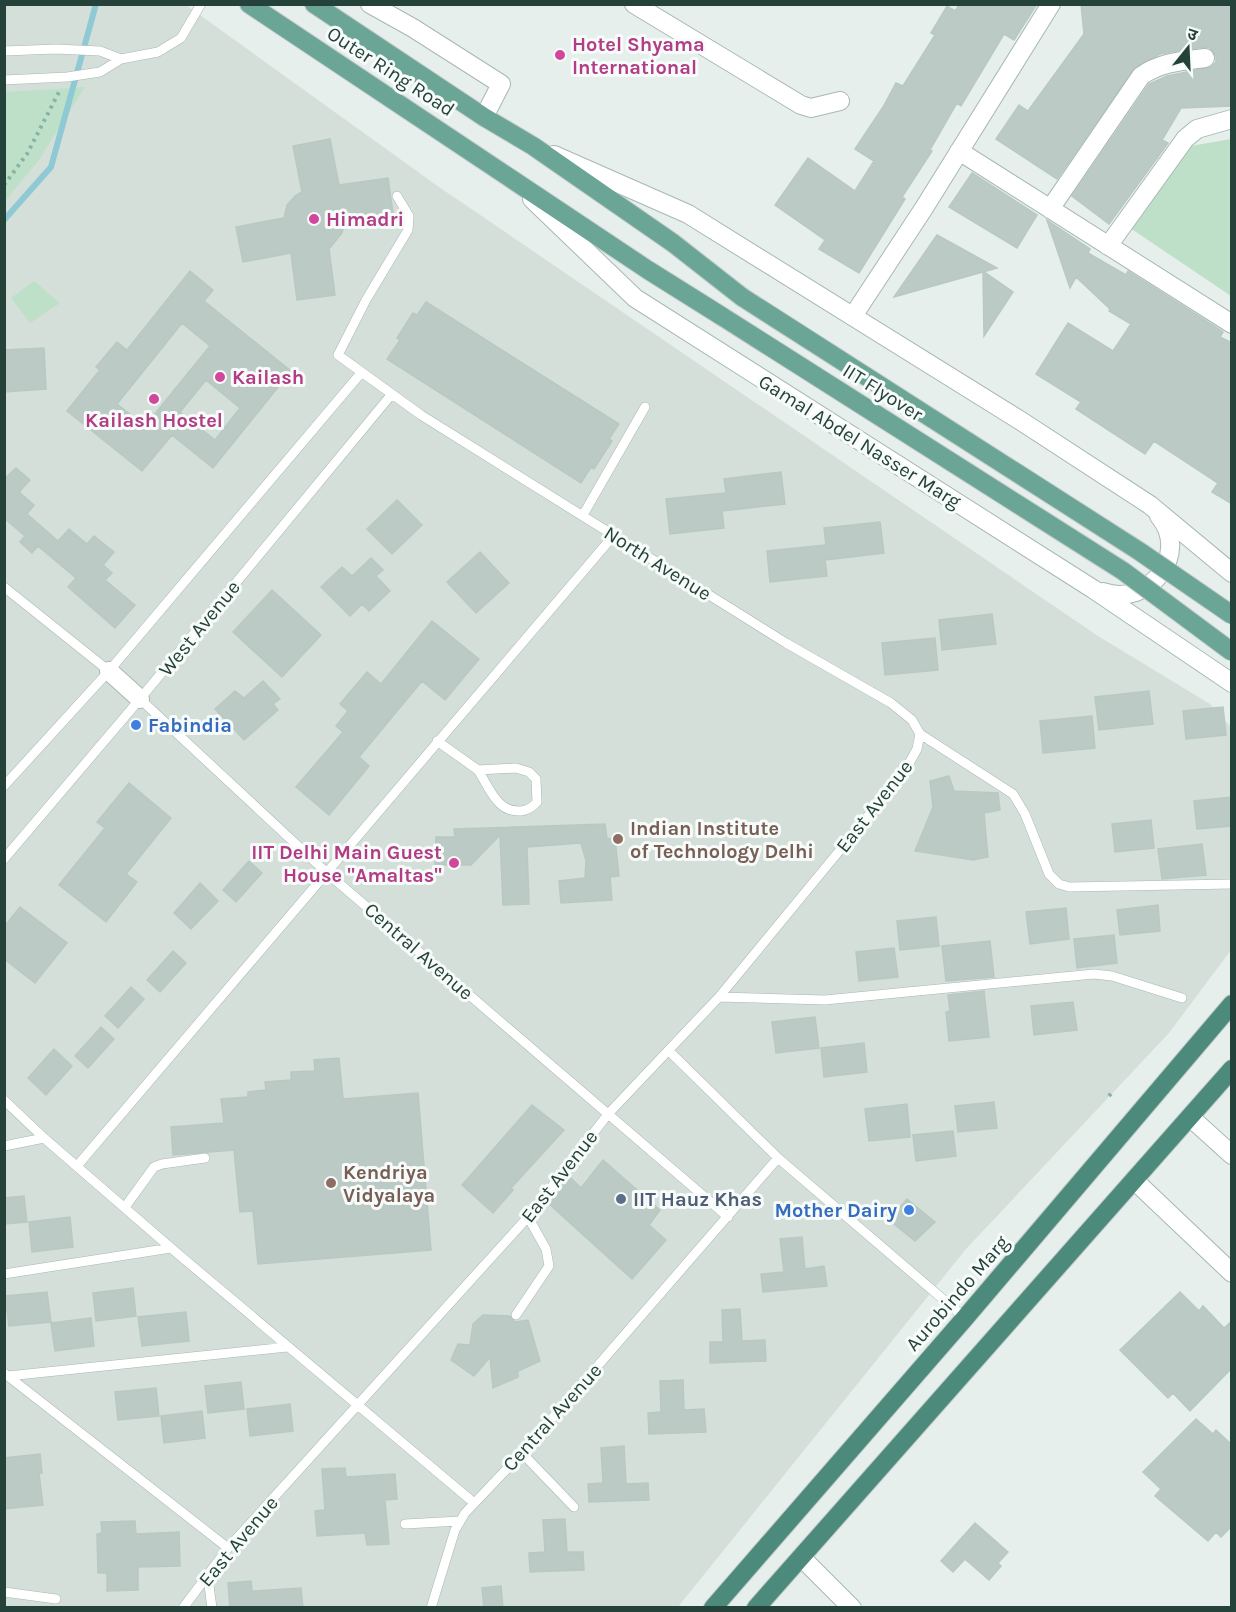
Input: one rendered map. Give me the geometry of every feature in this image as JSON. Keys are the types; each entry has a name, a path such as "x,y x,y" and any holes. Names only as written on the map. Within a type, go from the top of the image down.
{"highway":[{"name":"Aurobindo Marg","path":"713,1608 965,1318 1232,1004"},
{"path":"756,1608 1232,1069"}],"main road":[{"name":"Outer Ring Road","path":"249,4 507,175"},
{"name":"Outer Ring Road","path":"314,4 484,117 533,146"},
{"name":"IIT Flyover","path":"533,146 673,243 742,297 1139,551 1232,615"},
{"name":"IIT Flyover","path":"507,175 648,270 1123,571 1232,652"}],"street":[{"path":"370,4 413,28 501,84 484,117"},
{"path":"634,4 801,105 812,108 840,101"},
{"path":"853,316 1051,4"},
{"path":"1050,209 1141,76 1170,62 1205,58"},
{"path":"1108,246 1185,139 1197,129 1232,119"},
{"path":"533,146 688,214 1021,421 1150,505 1232,573"},
{"path":"959,151 1232,324"},
{"name":"Gamal Abdel Nasser Marg","path":"507,175 635,298 1093,589 1232,683"},
{"path":"1093,589 1114,596 1125,595 1136,593 1154,582 1166,564 1170,543 1164,522 1150,505"},
{"name":"Central Avenue","path":"109,671 140,699"},
{"path":"1190,1117 1232,1155"},
{"path":"1134,1180 1232,1273"},
{"path":"801,1557 852,1608"}],"lane":[{"path":"4,80 68,77 100,72 121,59 158,52 182,38 201,4"},
{"path":"4,51 100,51 121,59"},
{"name":"North Avenue","path":"397,196 409,216 408,230 366,300 338,356 391,395 786,644 891,703 912,720 920,734 1013,794 1025,814 1049,874 1059,884 1069,887 1232,884"},
{"name":"West Avenue","path":"4,786 109,671 361,373"},
{"name":"West Avenue","path":"4,859 140,699 391,395"},
{"path":"583,515 645,407"},
{"path":"77,1166 614,535"},
{"name":"Central Avenue","path":"4,587 109,671"},
{"name":"Central Avenue","path":"140,699 326,872 728,1217"},
{"name":"East Avenue","path":"183,1608 208,1578 228,1548 528,1217 609,1113 719,997 905,771 917,749 920,734"},
{"path":"437,741 478,770 504,809 525,811 537,802 536,779 529,772 516,768 478,770"},
{"path":"719,997 825,1000 1094,974 1112,976 1182,998"},
{"path":"669,1051 778,1158 965,1318"},
{"path":"4,1100 44,1138 171,1248 473,1502"},
{"path":"4,1146 44,1138"},
{"path":"125,1207 154,1167 205,1158"},
{"name":"Central Avenue","path":"431,1608 455,1530 473,1502 522,1453 778,1158"},
{"path":"516,1315 549,1266 546,1249 528,1217"},
{"path":"4,1274 171,1248"},
{"path":"6,1375 287,1347"},
{"path":"6,1375 228,1548"},
{"path":"522,1453 573,1507"},
{"path":"405,1524 460,1521"},
{"path":"208,1578 212,1608"},
{"path":"4,1592 56,1599"}],"path":[{"path":"4,184 27,154 68,77"},
{"path":"1109,1096 1113,1091"}],"shaded area":[{"name":"Indian Institute of Technology Delhi","path":"5,5 186,5 439,187 1098,636 1210,704 1231,727 1231,950 1169,1033 966,1249 678,1607 5,1608"}],"green space":[{"path":"85,87 39,160 5,201 5,92"},
{"path":"1231,139 1231,296 1130,228 1185,147"},
{"path":"34,281 60,303 30,323 11,298"}],"building":[{"path":"960,4 1037,4 1014,40 1004,34 961,106 957,103 930,150 932,151 902,197 905,199 859,273 819,249 825,240 775,205 808,158 855,191 874,161 855,149 896,83 903,86 935,35 931,33 947,6 955,11"},
{"path":"1081,4 1232,4 1232,106 1181,108 1162,140 1168,143 1109,224 1072,196 1149,84 1167,76 1211,67 1216,62 1216,56 1209,47 1187,49 1160,54 1135,67 1057,179 996,139 1019,105 1028,111 1084,34"},
{"path":"330,139 339,185 388,178 393,213 346,219 342,233 329,249 335,295 297,300 291,253 243,262 236,227 284,218 287,205 302,192 293,146"},
{"path":"972,173 1037,215 1017,248 949,207"},
{"path":"1047,220 1090,249 1088,253 1126,275 1128,271 1223,332 1220,337 1232,343 1232,504 1212,492 1218,483 1154,441 1145,454 1076,409 1081,402 1036,374 1068,323 1113,351 1131,324 1109,311 1110,309 1076,277 1070,288"},
{"path":"937,235 997,268 894,297"},
{"path":"190,271 213,290 204,301 291,371 213,468 172,435 142,471 67,411 100,370 96,367 117,342 127,350","holes":["182,323 210,346 145,426 117,404","206,380 240,408 215,440 180,412"]},
{"path":"983,271 1013,292 984,336"},
{"path":"426,302 619,424 609,439 612,441 594,469 591,467 581,483 387,359 400,340 397,338 413,313 417,315"},
{"path":"44,348 46,389 4,392 4,350"},
{"path":"16,468 30,480 19,492 34,505 27,514 58,541 69,529 87,544 94,536 114,552 103,565 112,573 105,580 135,605 115,628 68,587 76,578 38,546 32,553 20,542 25,536 4,518 4,479"},
{"path":"781,472 785,504 722,511 724,528 670,534 666,499 726,493 724,479"},
{"path":"397,500 422,525 392,554 367,529"},
{"path":"880,522 884,553 825,560 827,576 770,582 767,551 826,545 824,528"},
{"path":"480,552 509,583 476,613 447,582"},
{"path":"371,558 383,570 376,576 390,591 369,611 362,604 350,616 321,587 342,567 352,576"},
{"path":"272,590 321,635 282,677 233,632"},
{"path":"992,614 996,644 942,650 939,620"},
{"path":"432,621 479,659 445,700 422,681 359,757 369,766 329,815 296,787 343,732 336,726 348,711 340,704 367,672 381,684"},
{"path":"935,638 938,670 885,675 882,643"},
{"path":"263,681 280,699 273,704 278,710 244,740 215,709 235,691 244,698"},
{"path":"1149,691 1153,724 1099,730 1095,697"},
{"path":"1223,707 1226,735 1186,739 1183,711"},
{"path":"1092,716 1095,748 1043,753 1040,721"},
{"path":"949,776 954,791 998,793 1000,810 984,813 988,857 973,860 915,851 933,807 930,781"},
{"path":"129,783 171,818 126,874 137,882 106,922 59,885 105,828 97,822"},
{"path":"1232,797 1232,826 1197,829 1194,801"},
{"path":"1151,820 1154,848 1115,852 1112,824"},
{"name":"IIT Delhi Main Guest House \"Amaltas\"","path":"605,824 607,839 615,838 619,876 610,877 612,900 561,903 559,881 585,878 586,861 581,843 527,847 529,904 503,905 500,835 471,865 435,865 436,837 455,837 454,829"},
{"path":"1202,844 1206,875 1162,879 1158,849"},
{"path":"249,861 262,873 236,902 223,890"},
{"path":"200,883 218,901 191,929 174,913"},
{"path":"1158,905 1160,931 1120,935 1117,910"},
{"path":"20,907 67,943 35,983 4,959 4,927"},
{"path":"1066,908 1069,939 1030,944 1026,912"},
{"path":"936,917 939,946 900,950 897,921"},
{"path":"1114,935 1117,963 1077,968 1074,939"},
{"path":"990,941 994,977 946,981 942,946"},
{"path":"894,948 898,977 859,981 856,952"},
{"path":"173,951 186,963 160,992 147,980"},
{"path":"131,987 144,999 118,1028 105,1016"},
{"path":"984,991 989,1037 949,1041 946,1012 950,1011 948,995"},
{"path":"1073,1002 1077,1030 1034,1035 1031,1006"},
{"path":"815,1017 819,1048 776,1053 772,1022"},
{"path":"101,1027 114,1039 88,1068 75,1056"},
{"path":"864,1043 867,1072 824,1077 821,1048"},
{"path":"54,1049 72,1066 46,1095 28,1078"},
{"name":"Kendriya Vidyalaya","path":"339,1058 343,1099 418,1093 431,1250 258,1264 253,1211 240,1212 234,1150 173,1155 171,1127 224,1123 221,1099 248,1097 248,1092 266,1090 265,1082 291,1080 291,1072 315,1071 314,1060"},
{"path":"994,1102 997,1128 958,1132 955,1106"},
{"path":"907,1104 910,1137 869,1141 865,1109"},
{"path":"532,1105 564,1130 511,1188 513,1190 493,1213 462,1185"},
{"path":"953,1131 956,1156 916,1161 913,1135"},
{"path":"603,1160 660,1210 649,1225 666,1240 632,1279 548,1203 570,1177 581,1188"},
{"path":"24,1196 27,1222 4,1224 4,1198"},
{"name":"Mother Dairy","path":"907,1199 935,1222 915,1241 889,1220"},
{"path":"70,1217 73,1247 32,1252 29,1222"},
{"path":"802,1237 805,1269 824,1266 827,1286 763,1292 761,1274 784,1272 780,1239"},
{"path":"133,1288 136,1316 96,1321 93,1293"},
{"path":"47,1292 51,1322 9,1326 5,1296"},
{"path":"1180,1292 1199,1311 1203,1306 1224,1328 1232,1321 1232,1368 1190,1411 1173,1393 1168,1398 1120,1350"},
{"path":"740,1309 742,1341 765,1340 766,1361 710,1363 710,1342 723,1342 722,1310"},
{"path":"186,1312 189,1341 142,1346 138,1317"},
{"path":"483,1315 510,1316 515,1322 528,1320 540,1361 518,1371 518,1377 493,1388 490,1357 474,1376 451,1360 458,1344 470,1345 473,1324"},
{"path":"91,1318 94,1346 55,1351 51,1323"},
{"path":"683,1380 684,1410 704,1409 706,1432 649,1434 648,1413 661,1412 660,1381"},
{"path":"241,1382 244,1409 208,1413 205,1386"},
{"path":"156,1388 159,1416 118,1420 115,1392"},
{"path":"290,1404 293,1431 250,1436 247,1409"},
{"path":"202,1411 205,1438 164,1443 161,1416"},
{"path":"1196,1419 1213,1434 1216,1430 1232,1445 1232,1526 1221,1537 1216,1532 1208,1541 1155,1496 1161,1489 1143,1472"},
{"path":"624,1446 626,1484 648,1483 649,1500 589,1502 588,1484 603,1483 601,1448"},
{"path":"40,1454 42,1473 39,1473 43,1505 4,1509 4,1458"},
{"path":"345,1468 346,1477 395,1474 397,1499 385,1500 389,1544 367,1545 365,1533 317,1536 315,1511 325,1510 322,1469"},
{"path":"565,1519 567,1552 583,1552 584,1570 530,1572 529,1553 545,1552 543,1520"},
{"path":"135,1521 136,1534 179,1532 180,1566 138,1567 138,1590 107,1591 107,1573 98,1573 97,1534 102,1533 101,1522"},
{"path":"975,1523 1008,1552 998,1563 1001,1566 989,1580 965,1559 953,1572 941,1561"},
{"path":"251,1581 252,1591 301,1588 303,1608 230,1608 228,1583"},
{"path":"501,1586 503,1608 484,1608 482,1588"}],"waterway":[{"path":"4,220 51,167 96,4"}],"place":[{"name":"Hotel Shyama International","path":"560,55"},
{"name":"Himadri","path":"314,219"},
{"name":"Kailash","path":"220,377"},
{"name":"Kailash Hostel","path":"154,399"},
{"name":"Fabindia","path":"136,725"},
{"name":"Indian Institute of Technology Delhi","path":"618,839"},
{"name":"IIT Delhi Main Guest House \"Amaltas\"","path":"454,863"},
{"name":"Kendriya Vidyalaya","path":"331,1183"},
{"name":"IIT Hauz Khas","path":"621,1199"},
{"name":"Mother Dairy","path":"909,1210"}]}
